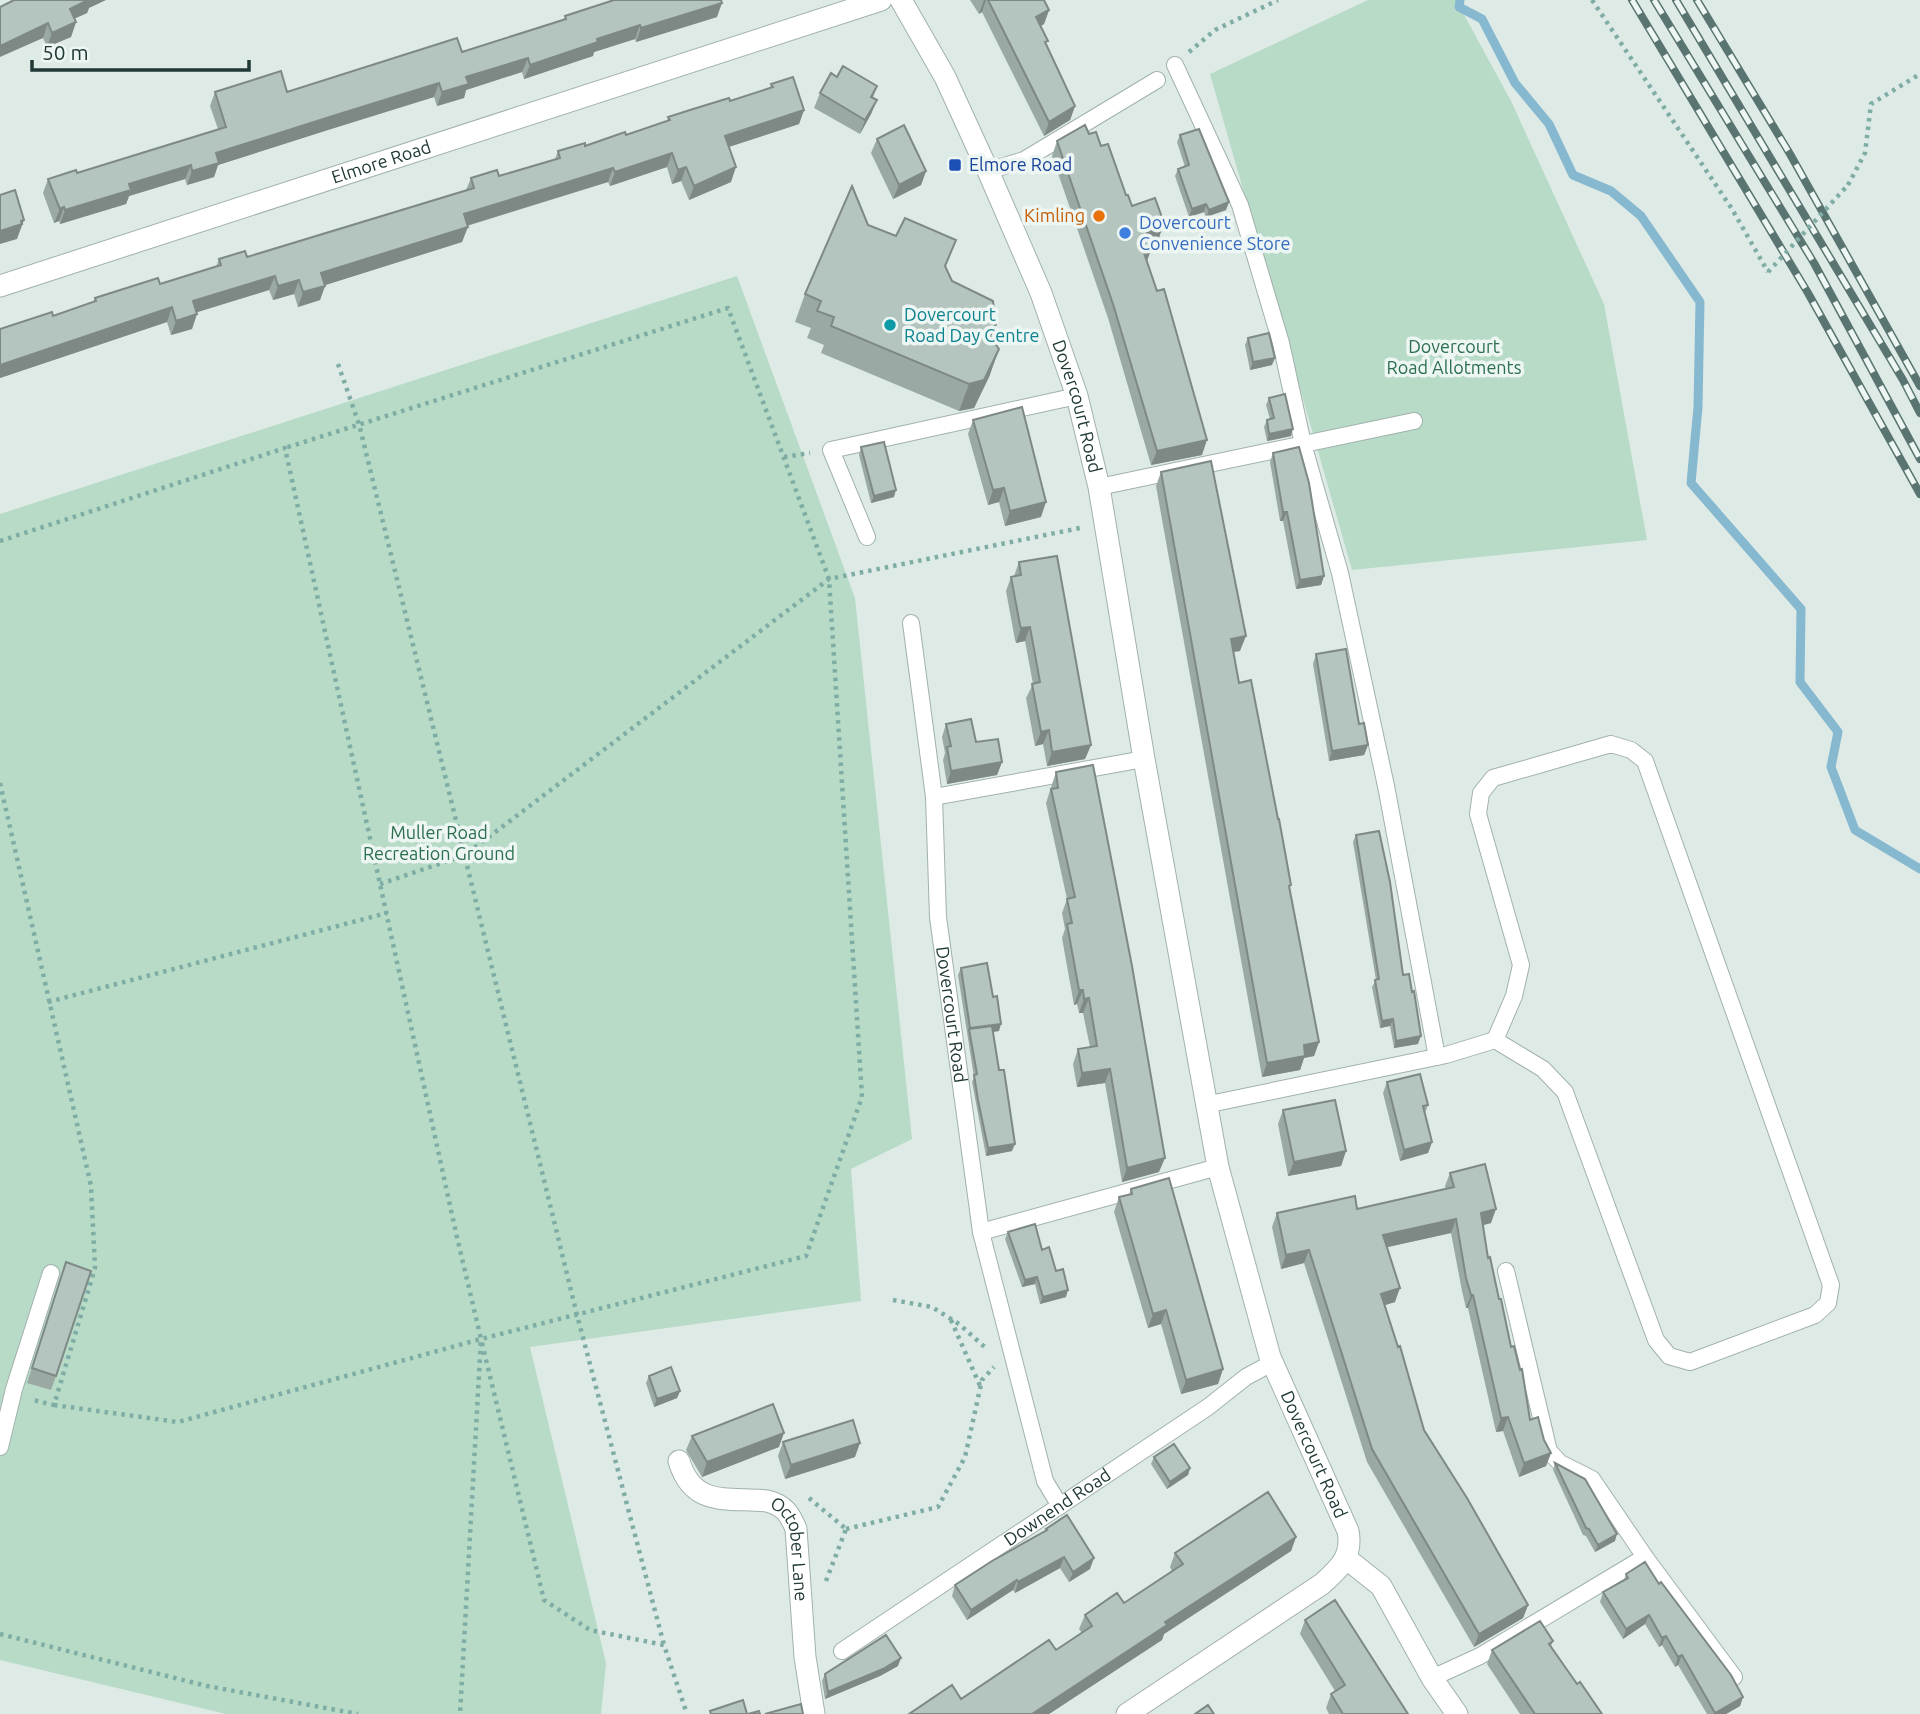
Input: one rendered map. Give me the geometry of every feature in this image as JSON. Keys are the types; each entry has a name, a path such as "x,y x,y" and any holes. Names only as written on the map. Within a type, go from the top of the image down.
{"street":[{"name":"Elmore Road","path":"0,286 881,0"},
{"name":"Dovercourt Road","path":"901,0 945,77 988,172 1041,293 1077,396 1099,487 1144,759 1218,1167 1272,1363 1348,1531 1350,1543 1347,1559"},
{"name":"October Lane","path":"679,1461 688,1483 704,1496 767,1501 776,1503 788,1513 796,1529 805,1657 814,1714"},
{"path":"1127,1714 1322,1584 1347,1559 1381,1586 1432,1678 1457,1714"}],"lane":[{"path":"1175,65 1240,205 1281,343 1303,444 1340,573 1386,786 1437,1057"},
{"path":"988,172 1024,160 1157,80"},
{"path":"867,537 831,450 1077,396"},
{"path":"1099,487 1414,421"},
{"name":"Dovercourt Road","path":"911,623 934,797 938,917 981,1232 1007,1360 1045,1481 1060,1506"},
{"path":"1205,1105 1437,1057 1494,1041 1543,1069 1565,1092 1656,1340 1669,1356 1690,1362 1815,1315 1828,1304 1831,1285 1645,761 1631,750 1611,744 1506,774 1493,778 1481,793 1478,814 1521,965 1514,996 1494,1041"},
{"path":"934,797 1144,759"},
{"path":"981,1232 1218,1167"},
{"path":"1506,1271 1549,1451 1560,1462 1591,1479 1734,1677"},
{"path":"0,1447 13,1395 51,1273"},
{"name":"Downend Road","path":"842,1651 1208,1407 1246,1377 1272,1363"},
{"path":"1432,1678 1480,1656 1645,1557"}],"path":[{"path":"1175,65 1215,30 1278,0"},
{"path":"1592,0 1732,209 1769,272 1848,185 1865,153 1871,104 1920,74"},
{"path":"0,541 728,307 829,579 862,1097 806,1256 481,1339 178,1422 54,1405 13,1395"},
{"path":"338,364 359,424 577,1315 664,1645 687,1714"},
{"path":"285,448 456,1233 544,1600 590,1630 664,1645"},
{"path":"784,457 802,454"},
{"path":"380,884 465,855 829,579 1105,523"},
{"path":"0,783 91,1186 95,1268 54,1405"},
{"path":"48,1003 387,913"},
{"path":"893,1300 932,1307 1007,1360"},
{"path":"951,1319 981,1388"},
{"path":"460,1714 481,1339"},
{"path":"845,1529 938,1507 965,1458 982,1380 996,1364 1007,1360"},
{"path":"0,1634 207,1686 358,1714"}],"green space":[{"name":"Dovercourt Road Allotments","path":"1368,0 1456,0 1511,101 1604,304 1647,540 1352,570 1210,74"},
{"name":"Muller Road Recreation Ground","path":"737,276 855,598 912,1139 851,1169 861,1301 530,1347 606,1663 601,1714 226,1714 0,1660 0,514"}],"building":[{"path":"14,0 88,0 70,9 76,22 52,33 48,23 0,46 0,7"},
{"path":"614,0 721,0 722,3 641,28 640,25 530,65 528,58 466,77 469,84 442,92 439,83 336,115 216,153 219,163 192,171 191,165 129,184 131,190 65,210 64,207 60,209 48,179 76,170 77,173 226,127 215,92 281,71 287,92 457,38 462,52 566,19 565,16"},
{"path":"988,0 1044,0 1049,10 1036,17 1075,106 1049,122"},
{"path":"843,66 877,86 871,97 877,100 865,120 820,93 831,73 837,77"},
{"path":"793,77 804,110 725,136 736,167 694,186 686,167 678,170 672,153 615,172 613,168 464,214 468,227 321,273 325,286 303,292 299,280 278,286 275,276 193,301 197,314 176,321 172,307 0,365 0,329 52,312 53,316 96,301 95,298 158,278 160,284 221,265 219,259 245,251 247,257 474,188 471,178 497,170 499,176 560,158 558,151 585,143 585,146 625,132 626,135 670,120 668,117 729,98 730,101 773,87 771,84"},
{"path":"904,125 926,171 899,185 877,139"},
{"path":"1085,125 1089,134 1096,132 1101,146 1108,144 1132,206 1155,198 1164,223 1146,230 1152,247 1143,250 1157,291 1164,289 1207,440 1157,451 1113,304 1057,141"},
{"path":"1199,129 1229,202 1209,210 1206,204 1192,209 1178,169 1189,165 1180,135"},
{"name":"Dovercourt Road Day Centre","path":"852,186 868,225 896,236 905,218 956,240 945,266 952,281 993,301 996,324 990,336 999,349 984,380 969,384 831,326 834,317 817,311 821,301 805,294"},
{"path":"15,190 24,220 21,221 22,224 0,231 0,195"},
{"path":"1269,333 1275,358 1253,362 1248,338"},
{"path":"1285,394 1293,429 1269,434 1267,420 1274,418 1269,398"},
{"path":"1022,407 1046,502 1010,511 1004,488 993,490 973,420"},
{"path":"884,442 896,490 874,496 861,447"},
{"path":"1299,447 1309,483 1324,576 1300,580 1287,512 1283,512 1273,453"},
{"path":"1211,461 1246,636 1231,639 1239,683 1251,680 1319,1042 1304,1045 1305,1056 1267,1063 1161,472"},
{"path":"1057,556 1091,745 1052,752 1049,730 1041,732 1032,684 1040,682 1030,627 1021,628 1011,577 1021,575 1019,562"},
{"path":"1346,649 1359,724 1364,723 1368,745 1332,751 1316,654"},
{"path":"971,719 976,742 998,739 1002,762 951,771 947,747 951,746 946,724"},
{"path":"1093,765 1132,966 1165,1158 1127,1168 1110,1069 1082,1073 1078,1049 1097,1046 1089,998 1084,999 1083,990 1079,990 1067,924 1072,923 1067,899 1075,897 1051,789 1058,788 1056,772"},
{"path":"1379,831 1390,882 1403,975 1409,974 1421,1036 1396,1041 1393,1019 1382,1021 1375,980 1379,979 1356,835"},
{"path":"987,963 993,997 997,996 1001,1024 970,1028 961,968"},
{"path":"992,1026 999,1070 1004,1070 1015,1144 988,1148 974,1075 977,1074 969,1029"},
{"path":"1420,1074 1428,1105 1423,1106 1432,1142 1404,1150 1387,1082"},
{"path":"1335,1100 1346,1151 1294,1162 1283,1110"},
{"path":"1485,1164 1496,1209 1481,1213 1488,1258 1490,1257 1501,1299 1511,1347 1514,1346 1520,1370 1522,1369 1530,1420 1538,1417 1544,1440 1551,1453 1524,1463 1508,1417 1501,1418 1473,1295 1466,1278 1456,1219 1383,1235 1400,1288 1381,1294 1398,1347 1400,1346 1424,1430 1467,1498 1528,1605 1479,1634 1372,1449 1309,1250 1286,1255 1277,1213 1355,1196 1357,1209 1454,1187 1450,1173"},
{"path":"1169,1178 1223,1369 1186,1380 1166,1310 1153,1314 1119,1197 1132,1194 1131,1189"},
{"path":"1035,1224 1042,1250 1049,1247 1056,1271 1063,1269 1068,1290 1043,1297 1037,1277 1025,1280 1008,1232"},
{"path":"66,1262 91,1271 56,1376 32,1368"},
{"path":"671,1367 680,1391 657,1399 649,1376"},
{"path":"773,1404 784,1433 707,1462 692,1436"},
{"path":"853,1420 860,1443 791,1465 783,1442"},
{"path":"1174,1444 1190,1468 1170,1482 1154,1457"},
{"path":"1555,1463 1585,1479 1617,1534 1598,1545 1586,1528"},
{"path":"1268,1492 1296,1537 1165,1622 1167,1625 1032,1714 909,1714 952,1685 961,1699 1049,1640 1056,1650 1092,1626 1085,1615 1117,1593 1124,1603 1183,1564 1175,1553"},
{"path":"1067,1515 1094,1558 1073,1572 1064,1557 1018,1582 1017,1580 971,1610 955,1585 1047,1530"},
{"path":"1645,1562 1659,1584 1661,1582 1731,1675 1743,1697 1715,1713 1682,1655 1678,1657 1666,1636 1662,1638 1649,1615 1626,1629 1603,1592 1628,1578 1626,1574"},
{"path":"1335,1600 1408,1714 1343,1714 1331,1694 1345,1685 1305,1620"},
{"path":"1540,1621 1553,1641 1549,1644 1602,1714 1535,1714 1492,1650"},
{"path":"886,1635 901,1658 883,1669 828,1692 825,1674"},
{"path":"743,1700 747,1714 711,1714 710,1711"},
{"path":"801,1704 803,1714 765,1714"},
{"path":"1208,1705 1214,1714 1195,1714"}],"waterway":[{"path":"1460,0 1459,7 1482,19 1515,83 1549,124 1573,175 1611,191 1641,216 1700,302 1698,407 1691,483 1801,609 1800,682 1838,732 1831,767 1855,830 1920,869"}],"railway":[{"path":"1632,0 1808,293 1920,494"},
{"path":"1654,0 1814,263 1920,459"},
{"path":"1676,0 1903,380 1920,413"},
{"path":"1697,0 1790,154 1920,386"}],"place":[{"name":"Elmore Road","path":"955,165"},
{"name":"Kimling","path":"1099,216"},
{"name":"Dovercourt Convenience Store","path":"1125,233"},
{"name":"Dovercourt Road Day Centre","path":"890,325"}]}
